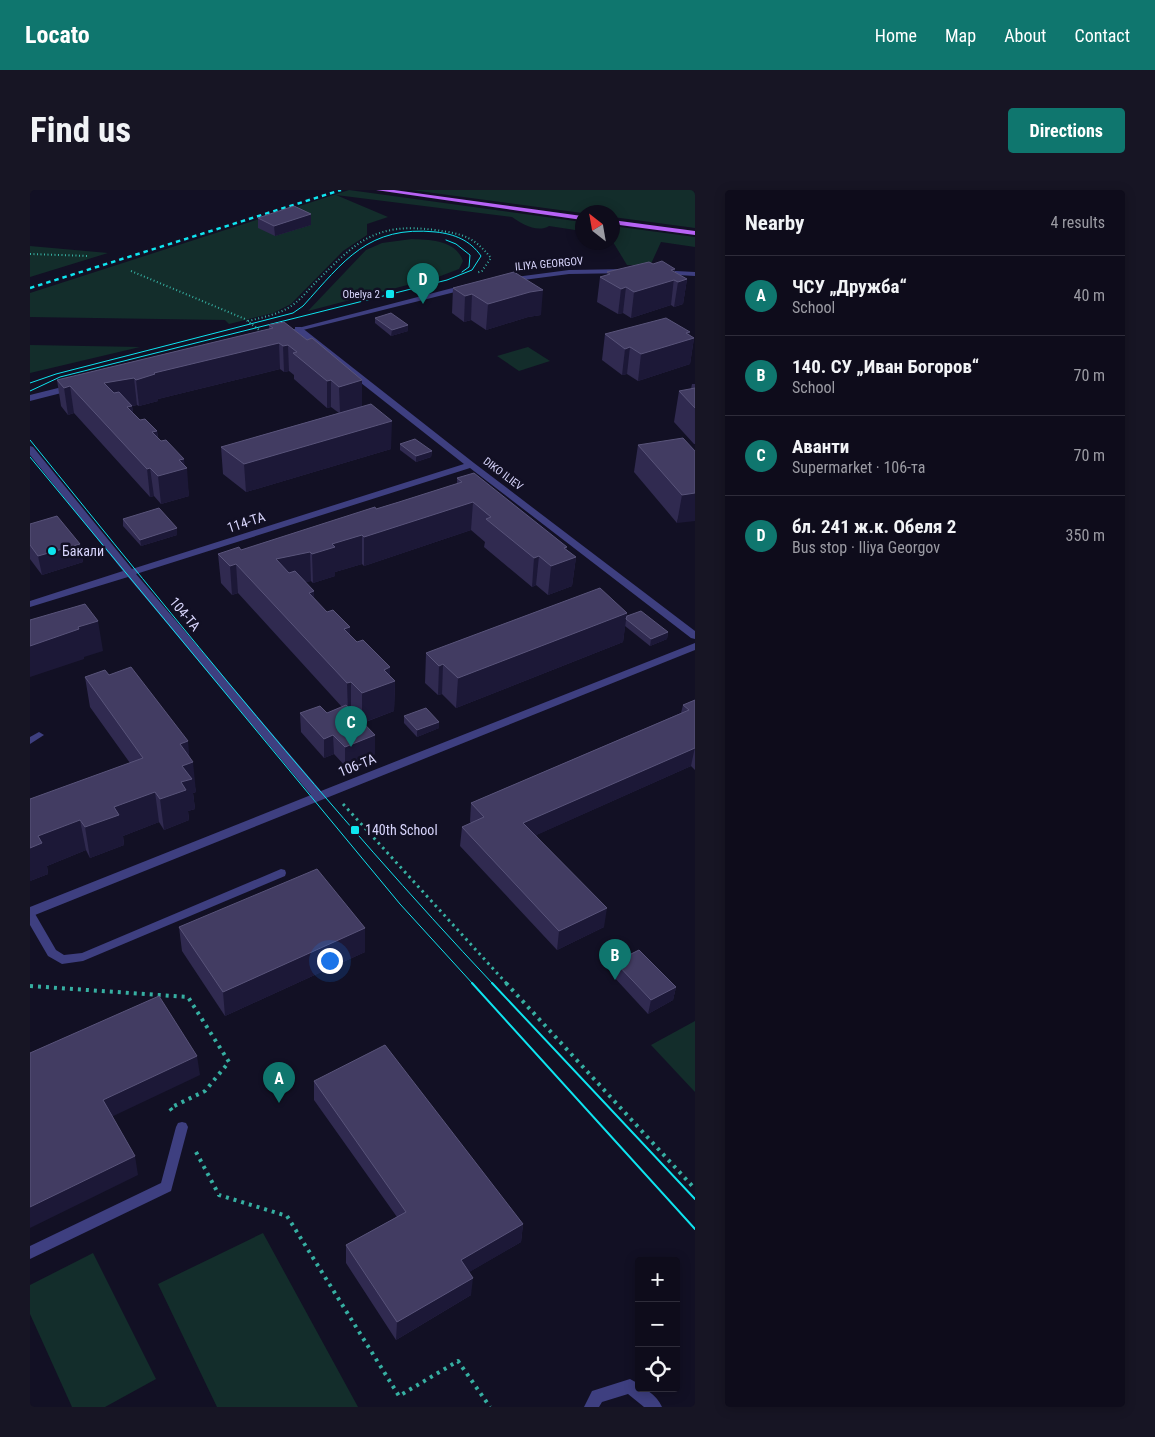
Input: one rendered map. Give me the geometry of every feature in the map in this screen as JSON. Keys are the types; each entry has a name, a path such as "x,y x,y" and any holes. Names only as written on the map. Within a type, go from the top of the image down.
{"main road":[{"path":"379,190 575,217"},
{"path":"620,223 695,233"}],"street":[{"name":"ILIYA GEORGOV","path":"499,281 569,272 636,270"},
{"path":"654,271 695,274"},
{"path":"267,337 455,288 482,284"},
{"name":"DIKO ILIEV","path":"298,329 470,465 695,636"},
{"path":"30,398 87,384"},
{"name":"104-ТА","path":"30,449 130,573 319,796"},
{"name":"114-ТА","path":"30,604 470,465"},
{"name":"106-ТА","path":"30,914 695,646"}],"lane":[{"path":"30,741 39,735"},
{"path":"30,914 52,954 62,960 83,957 281,873"},
{"path":"30,1254 166,1187 182,1127"},
{"path":"591,1407 597,1396 630,1386 654,1407"}],"path":[{"path":"248,321 282,311 301,298 341,257 365,238 382,232 411,227 440,230 468,237 485,248 491,258 482,271 474,274"},
{"path":"30,254 88,256"},
{"path":"131,272 248,321 267,337"},
{"path":"354,816 695,1189"},
{"path":"30,986 188,997 229,1062 205,1092 170,1108 219,1195 287,1216 399,1396 458,1361 490,1407"}],"green space":[{"path":"349,190 575,221 575,230 549,226 540,229 525,225 512,217 336,195 388,217 367,224 367,235 343,251 291,304 273,313 229,324 225,320 30,317 30,293"},
{"path":"411,190 695,190 695,228 620,218 620,205 575,205 575,212"},
{"path":"620,227 695,237 695,247 661,242 650,266 627,265 618,250 620,250"},
{"path":"412,239 442,242 449,245 460,254 463,261 459,269 438,277 308,311 366,250 382,243"},
{"path":"30,246 108,253 30,277"},
{"path":"30,345 140,347 30,373"},
{"path":"528,347 550,361 519,371 497,356"},
{"path":"695,1021 695,1092 651,1045"},
{"path":"263,1233 358,1407 217,1407 158,1284"},
{"path":"93,1253 156,1379 105,1407 72,1407 30,1314 30,1285"}],"building":[{"path":"294,206 311,214 274,226 258,218"},
{"path":"662,261 675,269 671,270 687,279 678,282 674,280 634,292 626,287 621,289 600,277 610,274 607,272 649,262 653,264"},
{"path":"514,272 543,290 488,304 472,294 465,296 453,288"},
{"path":"391,313 408,325 392,330 375,318"},
{"path":"666,318 690,332 686,333 694,338 641,354 630,347 625,349 605,334"},
{"path":"284,322 307,340 312,338 362,380 339,387 331,380 327,381 293,353 297,352 288,345 283,346 279,343 154,373 136,380 134,378 104,383 114,393 119,392 132,406 127,407 140,420 145,419 157,431 152,432 161,441 166,440 184,459 179,460 187,468 158,476 150,468 147,469 70,386 64,388 57,380 273,328 269,325"},
{"path":"695,388 695,408 679,391"},
{"path":"371,404 392,421 244,464 221,447"},
{"path":"683,438 695,451 695,493 682,495 638,445"},
{"path":"415,439 432,451 416,456 400,444"},
{"path":"474,473 567,547 564,548 576,557 551,566 539,556 534,558 486,519 491,517 473,502 364,537 362,535 332,544 335,547 312,554 310,552 276,559 289,573 295,571 314,591 309,593 327,612 333,610 350,627 344,629 357,642 363,640 390,667 384,670 395,681 362,693 351,682 347,683 236,564 230,566 218,554 239,547 241,550 375,507 376,509 399,502 462,482 457,478"},
{"path":"159,508 177,528 140,540 123,519"},
{"path":"57,516 80,544 38,556 30,545 30,524"},
{"path":"600,588 627,613 458,678 443,664 439,666 426,653"},
{"path":"85,604 98,621 30,646 30,620"},
{"path":"641,611 668,632 651,639 626,619 627,616"},
{"path":"131,667 188,741 180,744 193,762 182,766 192,779 181,782 186,790 160,799 155,792 114,807 119,815 85,827 80,820 38,836 42,843 30,848 30,799 143,758 85,677 105,670 109,675"},
{"path":"695,700 695,748 523,823 607,908 559,931 462,827 484,817 471,803 689,710 683,705"},
{"path":"346,705 375,735 345,747 333,735 324,739 300,713 320,706 327,713"},
{"path":"426,708 439,722 417,730 404,716"},
{"path":"317,869 365,928 223,992 179,927"},
{"path":"639,950 676,987 651,1000 615,962"},
{"path":"159,996 197,1056 103,1100 135,1156 30,1207 30,1053"},
{"path":"385,1045 523,1224 461,1260 473,1278 397,1322 346,1245 406,1212 314,1081"}],"tram line":[{"path":"30,383 56,374 293,313 303,306 345,261 375,240 392,234 412,231 449,234 467,242 481,256 472,270 447,280 60,377 30,391"},
{"path":"446,240 456,244 470,255 469,267 462,272"},
{"path":"30,440 199,648 314,785 432,919 493,984"},
{"path":"30,457 400,904 473,984"},
{"path":"472,983 695,1229"},
{"path":"492,983 695,1199"}],"railway":[{"path":"30,288 341,190"}],"place":[{"name":"Obelya 2","path":"390,294"},
{"name":"бл. 241 ж.к. Обеля 2","path":"423,304"},
{"name":"Бакали","path":"52,551"},
{"name":"Аванти","path":"351,747"},
{"name":"140th School","path":"355,830"},
{"name":"140. СУ „Иван Богоров“","path":"615,980"},
{"name":"ЧСУ „Дружба“","path":"279,1103"}]}
